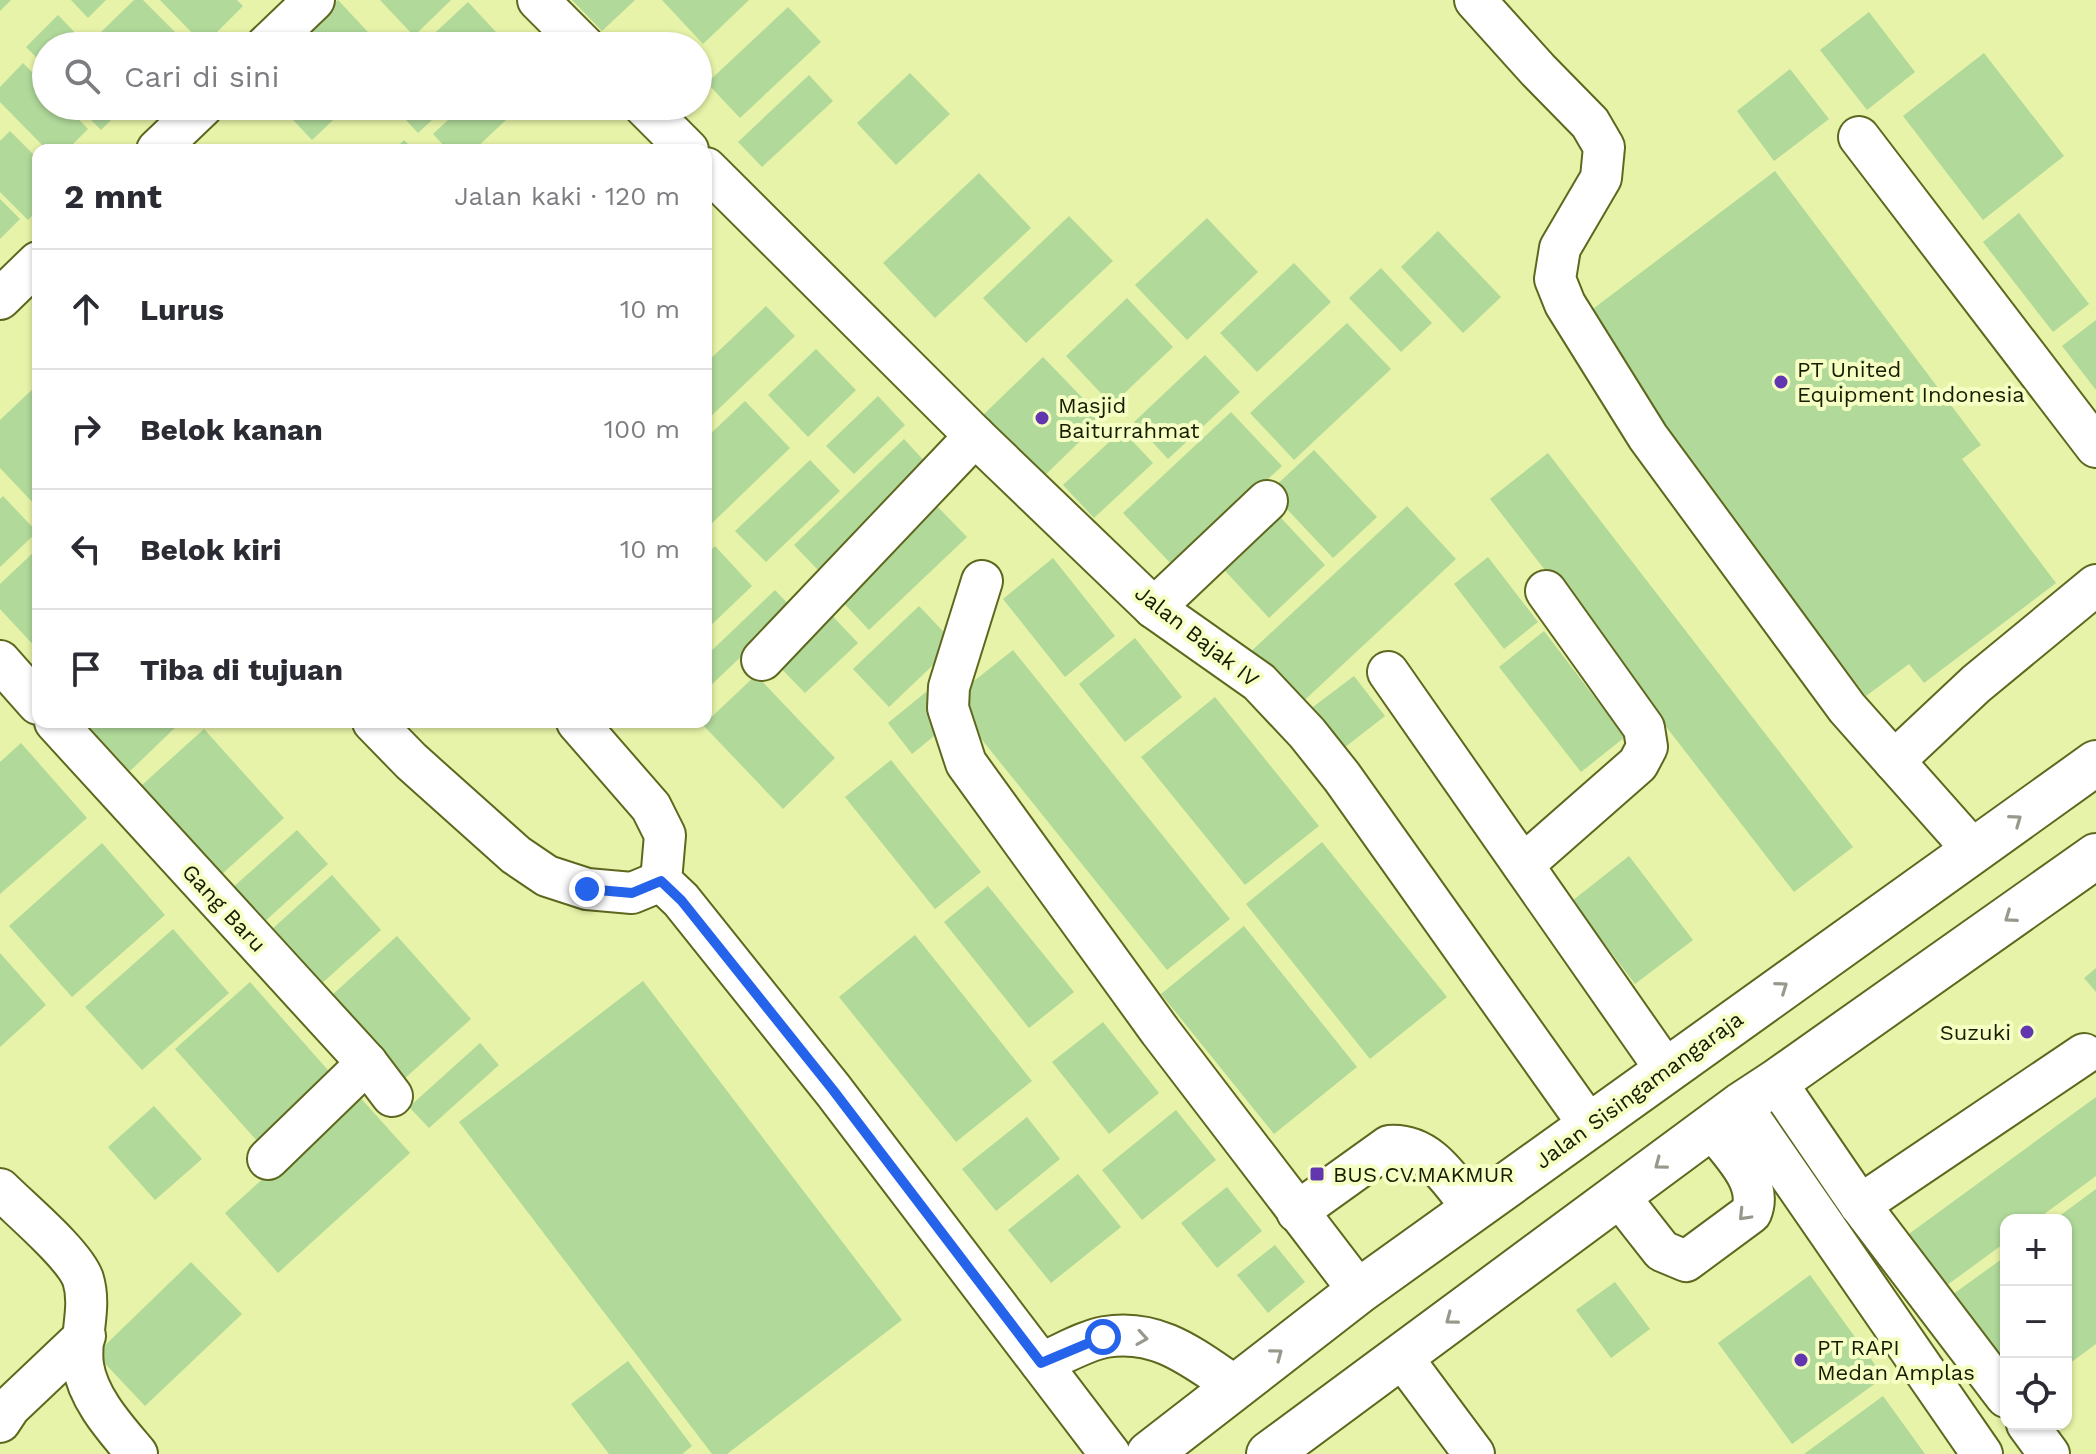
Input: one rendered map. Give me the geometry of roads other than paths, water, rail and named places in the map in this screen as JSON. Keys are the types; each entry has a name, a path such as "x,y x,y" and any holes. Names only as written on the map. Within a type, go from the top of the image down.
{"highway":[{"name":"Jalan Sisingamangaraja","path":"1149,1454 1359,1291 2096,763"},
{"path":"1269,1454 1742,1105 2096,856"}],"street":[{"path":"281,32 314,0"},
{"path":"538,0 570,32"},
{"path":"1475,0 1590,123 1604,147 1601,178 1560,248 1555,279 1565,304 1648,437 1847,708 1974,851"},
{"path":"163,144 188,120"},
{"path":"658,120 682,144"},
{"path":"1859,137 2096,447"},
{"name":"Jalan Bajak IV","path":"712,174 975,436 1154,608 1259,682 1307,733 1342,777 1589,1125"},
{"path":"762,660 975,436"},
{"path":"1154,608 1267,501"},
{"path":"982,581 949,687 948,708 966,763 1160,1031 1359,1291"},
{"path":"1894,761 1976,684 2096,585"},
{"path":"1523,865 1638,764 1647,747 1644,728 1546,591"},
{"path":"0,661 32,697"},
{"path":"1388,672 1666,1070"},
{"name":"Gang Baru","path":"60,728 367,1063 392,1096"},
{"path":"379,728 504,844 547,876 587,889 632,893 661,881"},
{"path":"582,728 651,807 665,835 661,881"},
{"path":"661,881 681,900 833,1090 1110,1454"},
{"path":"1860,1205 2084,1054"},
{"path":"268,1159 367,1063"},
{"path":"1618,1195 1662,1251 1686,1261 1751,1213 1755,1203 1742,1105"},
{"path":"1742,1105 1860,1205 2000,1389"},
{"path":"1742,1105 1982,1454"},
{"path":"1297,1212 1389,1146 1406,1145 1423,1153 1474,1210"},
{"path":"0,1189 68,1257 82,1277 87,1299 83,1365 91,1389 108,1419 137,1454"},
{"path":"1041,1363 1103,1337 1143,1335 1185,1353 1235,1386"},
{"path":"0,1422 10,1407 85,1336"},
{"path":"1401,1356 1474,1454"},
{"path":"2031,1430 2049,1454"}],"place":[{"name":"PT United Equipment Indonesia","path":"1781,382"},
{"name":"Masjid Baiturrahmat","path":"1042,418"},
{"name":"Suzuki","path":"2027,1032"},
{"name":"BUS CV.MAKMUR","path":"1317,1174"},
{"name":"PT RAPI Medan Amplas","path":"1801,1360"}]}
